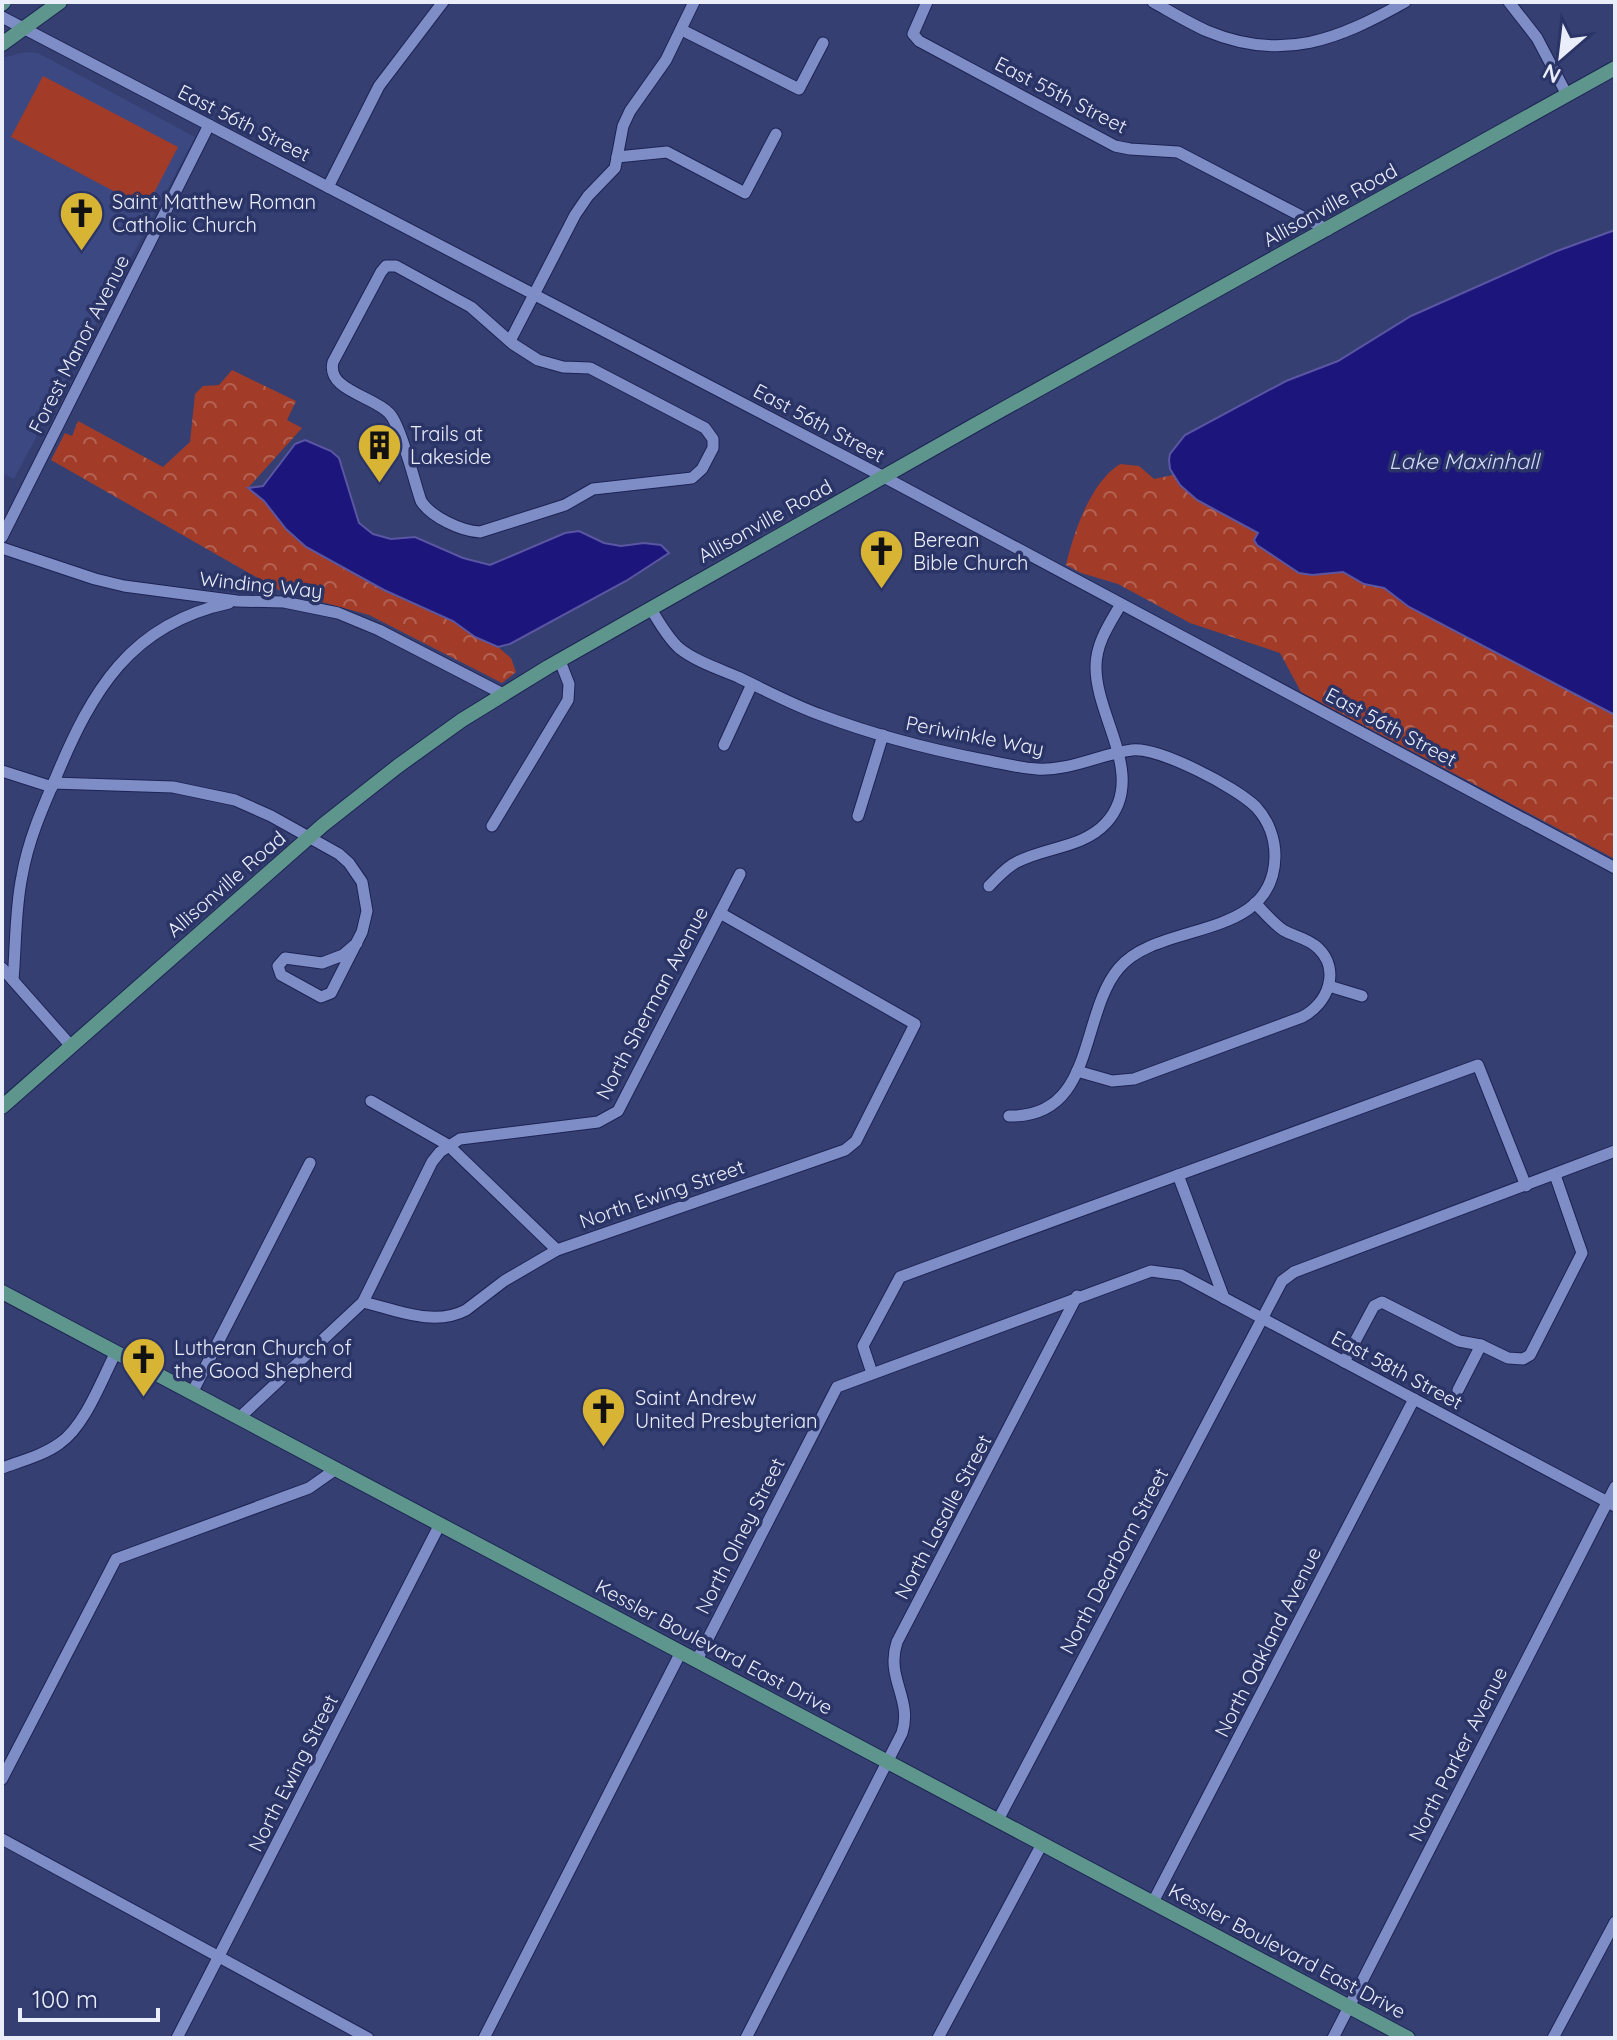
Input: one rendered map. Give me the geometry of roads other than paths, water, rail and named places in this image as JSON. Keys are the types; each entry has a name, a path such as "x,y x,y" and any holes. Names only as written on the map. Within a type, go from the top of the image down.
{"main road":[{"path":"2,44 60,2"},
{"name":"Allisonville Road","path":"2,1107 311,836 412,755 503,694 1615,68"},
{"name":"Kessler Boulevard East Drive","path":"2,1292 1408,2038"}],"street":[{"path":"328,187 379,86 443,2"},
{"path":"510,341 575,215 588,196 615,168 623,126 630,111 666,60 694,2"},
{"name":"East 55th Street","path":"927,2 913,34 919,41 1115,146 1139,150 1167,149 1184,154 1328,230"},
{"path":"1153,2 1208,31 1269,46 1328,40 1352,31 1405,2"},
{"path":"1509,2 1537,38 1567,95"},
{"name":"East 56th Street","path":"2,17 884,477 1615,868"},
{"path":"682,30 799,89 823,43"},
{"name":"Forest Manor Avenue","path":"2,537 209,125"},
{"path":"617,157 667,152 745,193 776,134"},
{"path":"396,266 471,307 510,341 523,352 546,363 590,368 705,428 713,444 699,473 687,479 593,489 565,505 485,531 467,531 429,511 423,504 390,414 334,378 333,362 383,269 396,266"},
{"name":"Winding Way","path":"2,548 111,583 237,601 284,602 338,613 379,630 503,694"},
{"path":"13,980 21,879 31,839 52,785 93,699 124,659 154,634 199,611 237,601"},
{"path":"989,886 1017,862 1083,839 1105,824 1117,807 1122,790 1122,772 1097,681 1096,663 1099,645 1121,604"},
{"name":"Periwinkle Way","path":"651,609 680,649 817,714 939,751 1035,769 1060,768 1140,750 1161,753 1253,804 1266,821 1274,841 1275,858 1269,883 1255,903"},
{"path":"492,826 568,700 569,684 560,661"},
{"path":"724,745 752,684"},
{"path":"858,816 883,735"},
{"path":"2,771 52,785 173,787 235,800 311,836 349,863 362,882 367,911 364,926 357,943 331,993 326,996 321,997 279,972 280,963 285,958 322,963 343,955 357,943"},
{"name":"North Sherman Avenue","path":"448,1145 468,1138 598,1122 616,1113 624,1103 740,874"},
{"path":"1009,1116 1026,1116 1047,1108 1064,1093 1077,1071 1108,985 1123,963 1143,950 1234,918 1255,903 1281,928 1311,942 1323,953 1328,965 1329,986 1322,1001 1306,1015 1130,1080 1112,1081 1077,1071"},
{"name":"North Ewing Street","path":"363,1302 428,1317 455,1315 557,1250 849,1147 860,1135 915,1024 720,913"},
{"path":"2,968 71,1046"},
{"path":"1329,986 1362,996"},
{"path":"872,1373 863,1346 900,1277 1478,1065 1526,1186"},
{"path":"371,1101 448,1145 557,1250"},
{"path":"239,1418 363,1302 432,1162 448,1145"},
{"name":"North Dearborn Street","path":"998,1820 1277,1287 1294,1272 1615,1151"},
{"path":"192,1393 310,1163"},
{"path":"1178,1175 1224,1298"},
{"path":"1344,1362 1378,1302 1459,1341 1481,1345 1512,1360 1530,1355 1581,1259 1581,1244 1555,1175"},
{"name":"East 58th Street","path":"1161,1270 1181,1275 1611,1504"},
{"name":"North Olney Street","path":"697,1660 837,1387 1143,1272 1161,1270"},
{"name":"North Lasalle Street","path":"746,2038 901,1737 906,1720 904,1699 893,1672 897,1642 1077,1296"},
{"path":"1458,1390 1481,1345"},
{"path":"2,1468 54,1447 69,1436 116,1352"},
{"name":"North Oakland Avenue","path":"1153,1902 1414,1399"},
{"path":"2,1779 116,1559 309,1488 336,1469"},
{"name":"North Parker Avenue","path":"1333,2038 1611,1504 1615,1487"},
{"name":"North Ewing Street","path":"177,2038 440,1524"},
{"path":"484,2038 681,1652"},
{"path":"2,1839 368,2038"},
{"path":"938,2038 1042,1844"},
{"path":"1553,2038 1615,1922"}],"water":[{"name":"Lake Maxinhall","path":"1615,230 1615,715 1409,607 1384,588 1364,584 1343,572 1299,573 1257,545 1254,540 1258,533 1197,500 1180,485 1170,469 1170,454 1185,435 1286,381 1338,361 1411,316 1557,251"},
{"path":"305,440 331,451 339,458 359,523 373,534 391,539 415,537 463,558 490,565 565,533 579,531 604,543 621,546 644,543 661,545 669,553 626,581 510,644 498,647 306,547 286,529 264,501 248,488 263,486 295,444"}],"place":[{"name":"Saint Matthew Roman Catholic Church","path":"81,252"},
{"name":"Trails at Lakeside","path":"379,485"},
{"name":"Berean Bible Church","path":"882,590"},
{"name":"Lutheran Church of the Good Shepherd","path":"143,1399"},
{"name":"Saint Andrew United Presbyterian","path":"604,1449"}]}
